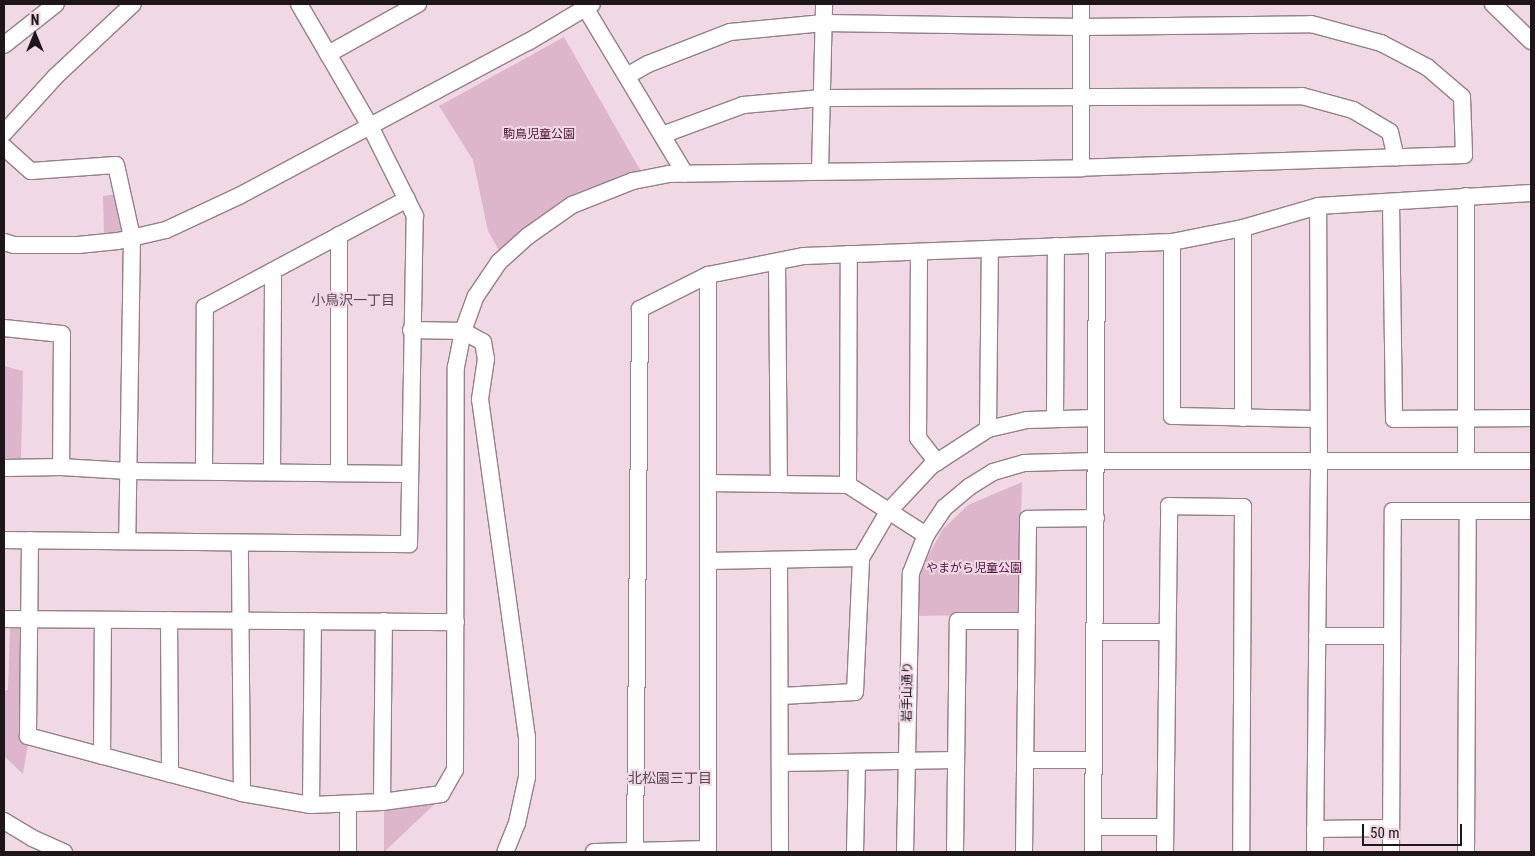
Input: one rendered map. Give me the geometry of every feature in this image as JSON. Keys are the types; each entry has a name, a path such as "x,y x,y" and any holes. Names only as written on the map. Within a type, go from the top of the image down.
{"street":[{"path":"4,45 56,4"},
{"path":"4,133 56,76 133,4"},
{"path":"4,540 409,544 411,330 415,216 370,126 299,4"},
{"path":"328,54 418,4"},
{"path":"820,171 824,4"},
{"path":"1081,4 1081,168"},
{"path":"1493,4 1504,12 1531,41"},
{"path":"4,242 14,245 78,245 118,241 166,230 239,196 528,42 587,5 686,174"},
{"path":"30,540 28,736 242,793 311,805 382,802 441,794 455,770 456,367 463,331 476,296 499,262 528,236 572,205 633,181 669,174 1081,168 1464,155 1462,97 1427,67 1381,43 1311,24 1081,27 824,23 730,32 648,64 627,76"},
{"path":"662,135 743,105 822,98 1302,96 1353,110 1390,132 1396,157"},
{"path":"4,147 31,171 116,165 132,237 127,540"},
{"path":"635,850 640,309 708,275 804,256 1172,242 1243,228 1318,206 1531,192"},
{"path":"1466,196 1466,461"},
{"path":"204,472 205,307 407,199"},
{"path":"1391,202 1394,419 1531,418"},
{"path":"1315,852 1319,460 1318,206"},
{"path":"1243,228 1243,418"},
{"path":"339,235 339,473"},
{"path":"1172,242 1172,416 1318,419"},
{"path":"1055,419 1056,246"},
{"path":"1094,852 1097,246"},
{"path":"988,428 990,249"},
{"path":"919,252 918,438 937,462"},
{"path":"848,485 849,254"},
{"path":"777,262 779,482"},
{"path":"272,472 273,271"},
{"path":"594,852 708,850 708,275"},
{"path":"4,328 62,334 61,467"},
{"path":"411,330 463,331 483,342 486,359 480,398 527,737 527,777 517,823 505,852"},
{"path":"781,696 855,692 862,558 888,512 937,462 988,428 1027,420 1096,418"},
{"name":"岩手山通り","path":"905,852 911,573 926,535 944,508 969,487 993,472 1024,464 1096,460 1531,461"},
{"path":"4,468 61,467 128,471 410,474"},
{"path":"708,483 779,482 848,485 926,535"},
{"path":"1165,852 1169,506 1243,507 1241,852"},
{"path":"1390,852 1393,511 1531,511"},
{"path":"1466,852 1468,511"},
{"path":"1024,852 1028,519 1096,518"},
{"path":"240,543 242,793"},
{"path":"708,561 862,558"},
{"path":"779,560 781,696 780,852"},
{"path":"4,619 456,622"},
{"path":"102,756 103,620"},
{"path":"170,620 170,774"},
{"path":"311,805 313,621"},
{"path":"382,802 384,621"},
{"path":"955,852 958,621 1026,621"},
{"path":"1095,632 1167,632"},
{"path":"1317,636 1392,636"},
{"path":"780,763 956,760"},
{"path":"1025,760 1094,760"},
{"path":"855,852 857,763"},
{"path":"348,804 348,852"},
{"path":"4,821 32,838 64,852"},
{"path":"1094,826 1165,826"},
{"path":"1316,829 1391,828"}],"green space":[{"name":"駒鳥児童公園","path":"564,37 643,175 500,252 488,231 473,160 439,106"},
{"path":"118,194 121,232 104,234 103,196"},
{"path":"4,366 23,371 21,460 4,460"},
{"name":"やまがら児童公園","path":"1022,482 1018,614 918,616 920,570 943,529 968,505"},
{"path":"25,626 28,744 23,774 4,756 4,691 8,690 10,627"},
{"path":"438,801 384,852 384,810"}],"district":[{"name":"小鳥沢一丁目","path":"353,300"},
{"name":"北松園三丁目","path":"670,778"}]}
